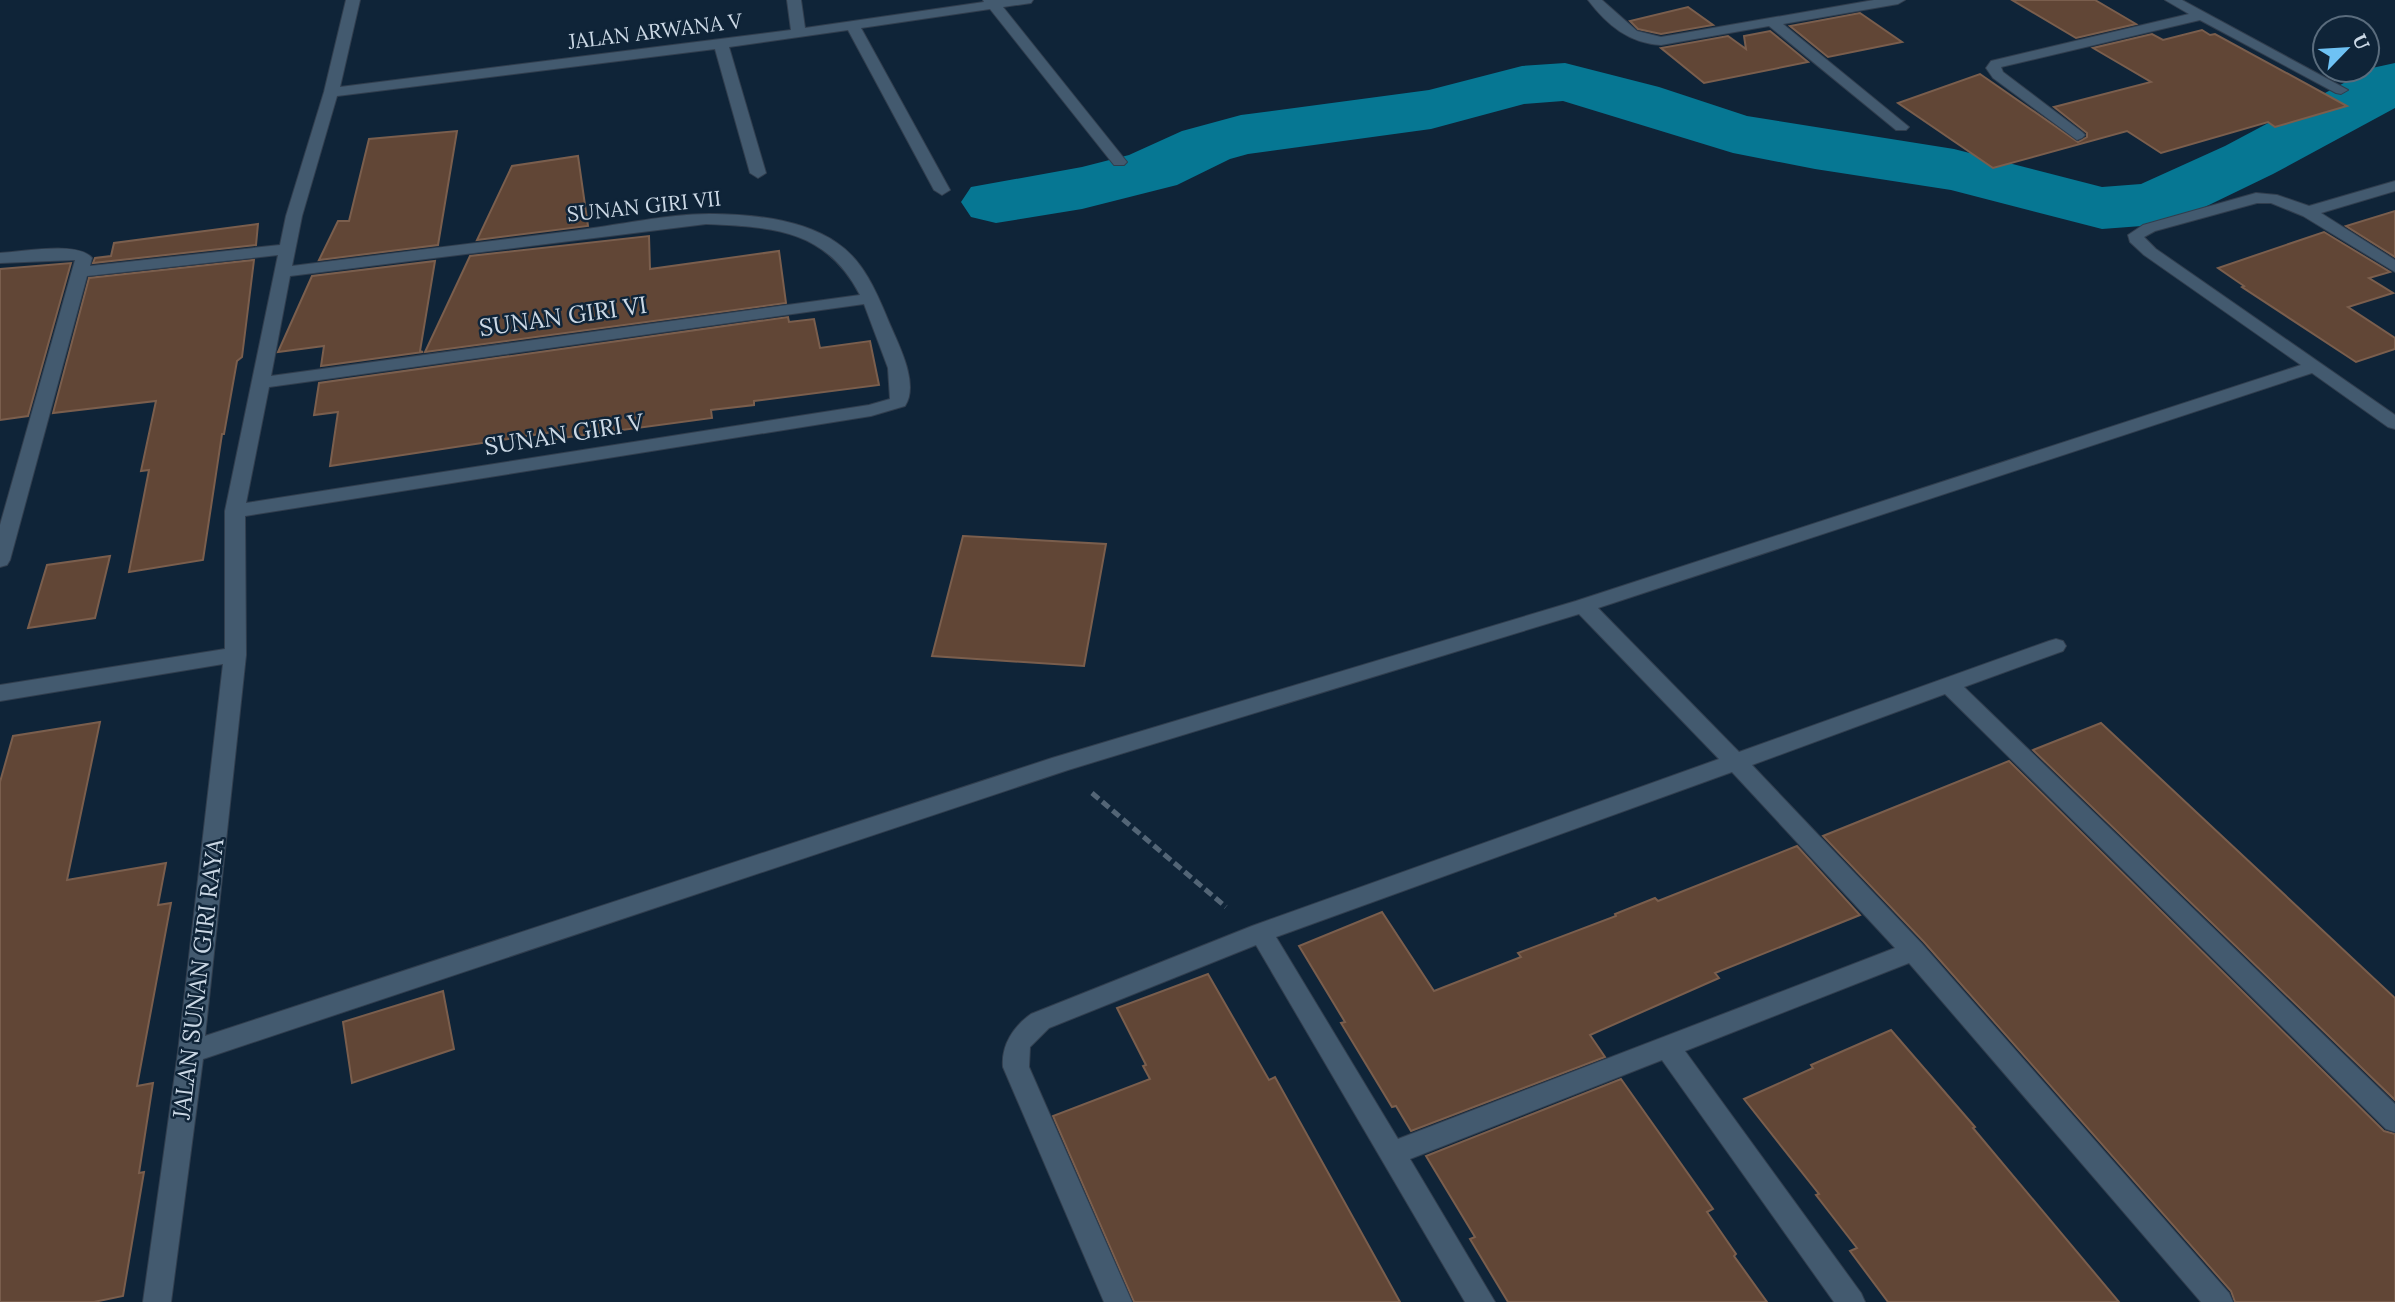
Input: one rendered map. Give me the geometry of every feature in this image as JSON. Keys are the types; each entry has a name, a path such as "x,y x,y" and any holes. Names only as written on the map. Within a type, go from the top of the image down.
{"street":[{"name":"JALAN SUNAN GIRI RAYA","path":"157,1302 191,1052 235,654 236,511 294,216 331,92 353,0"},
{"path":"794,0 799,33"},
{"name":"JALAN ARWANA V","path":"331,92 721,44 1026,0"},
{"path":"1595,0 1623,29 1645,41 1661,41 1898,0"},
{"path":"2172,0 2341,90"},
{"path":"992,3 1119,162"},
{"path":"2077,135 1998,75 1993,68 1996,64 2200,16"},
{"path":"1772,22 1901,127"},
{"path":"853,26 942,190"},
{"path":"721,44 758,173"},
{"path":"2307,212 2395,186"},
{"path":"2395,267 2307,212 2281,200 2256,198 2149,228 2136,235 2136,239 2150,252 2395,423"},
{"name":"SUNAN GIRI VII","path":"284,272 706,219 801,233 824,241 842,254 872,298 901,380 899,402"},
{"path":"81,272 287,249"},
{"path":"0,258 80,254 84,258 0,560"},
{"name":"SUNAN GIRI VI","path":"260,383 872,298"},
{"path":"191,1052 1060,764 1583,606 2313,367"},
{"name":"SUNAN GIRI V","path":"236,511 871,410 899,402"},
{"path":"1583,606 1735,761 1913,951 2219,1302"},
{"path":"1118,1302 1016,1067 1014,1058 1024,1034 1040,1021 1261,933 2056,646"},
{"path":"0,694 235,654"},
{"path":"1948,685 2395,1121"},
{"path":"1261,933 1481,1302"},
{"path":"1394,1153 1913,951"},
{"path":"1667,1046 1851,1302"}],"path":[{"path":"1060,764 1138,834 1261,933"}],"building":[{"path":"2012,0 2095,0 2136,24 2076,38"},
{"path":"1688,7 1713,25 1661,34 1638,29 1630,21"},
{"path":"1860,13 1902,42 1828,57 1790,26"},
{"path":"2202,30 2210,35 2215,34 2347,106 2275,127 2268,122 2161,153 2127,131 1993,168 1898,103 1980,74 2078,142 2087,137 2087,133 2054,107 2151,82 2093,48 2152,34 2163,40"},
{"path":"1770,31 1808,62 1704,83 1661,48 1728,36 1746,49 1744,36"},
{"path":"457,131 438,245 319,260 338,221 349,221 369,139"},
{"path":"578,156 588,226 477,240 512,166"},
{"path":"2395,211 2395,257 2346,226"},
{"path":"258,224 256,245 93,263 95,258 111,256 114,243"},
{"path":"2324,232 2390,272 2369,278 2393,293 2348,307 2395,338 2395,349 2356,362 2242,287 2244,286 2218,268"},
{"path":"649,236 650,269 779,251 786,303 425,352 470,256"},
{"path":"254,260 242,357 237,361 222,434 203,560 129,572 149,470 141,471 156,401 53,413 89,278"},
{"path":"435,261 420,351 423,352 321,366 324,346 278,352 312,276"},
{"path":"71,263 28,416 0,420 0,269"},
{"path":"788,317 789,322 814,319 820,348 870,341 879,385 754,401 754,405 711,410 712,418 554,439 554,432 330,466 338,412 314,415 319,383"},
{"path":"963,536 1106,544 1084,666 932,656"},
{"path":"110,556 95,618 28,628 47,565"},
{"path":"100,722 67,880 166,863 158,905 171,903 137,1086 153,1083 139,1173 144,1172 123,1296 94,1302 0,1302 0,782 13,736"},
{"path":"2101,723 2395,998 2395,1100 2033,750"},
{"path":"2009,761 2384,1131 2395,1134 2395,1302 2235,1302 2231,1291 1924,942 1823,836"},
{"path":"1797,846 1860,915 1715,973 1719,978 1590,1035 1605,1057 1411,1131 1396,1106 1392,1107 1341,1023 1345,1022 1299,946 1382,912 1434,991 1521,957 1518,953 1616,916 1615,914 1655,898 1658,901"},
{"path":"1208,974 1269,1080 1275,1077 1400,1302 1134,1302 1053,1116 1150,1079 1143,1066 1146,1065 1117,1008"},
{"path":"443,991 454,1049 352,1083 343,1022"},
{"path":"1891,1030 2119,1302 1888,1302 1850,1251 1857,1248 1816,1195 1819,1194 1744,1099 1813,1068 1811,1065"},
{"path":"1621,1079 1713,1209 1707,1212 1767,1302 1508,1302 1470,1239 1475,1237 1426,1156"}],"waterway":[{"path":"996,202 1082,188 1153,170 1206,145 1241,135 1431,109 1522,85 1565,82 1636,101 1733,133 1815,149 1954,170 2102,208 2155,204 2249,160 2395,82"}]}
